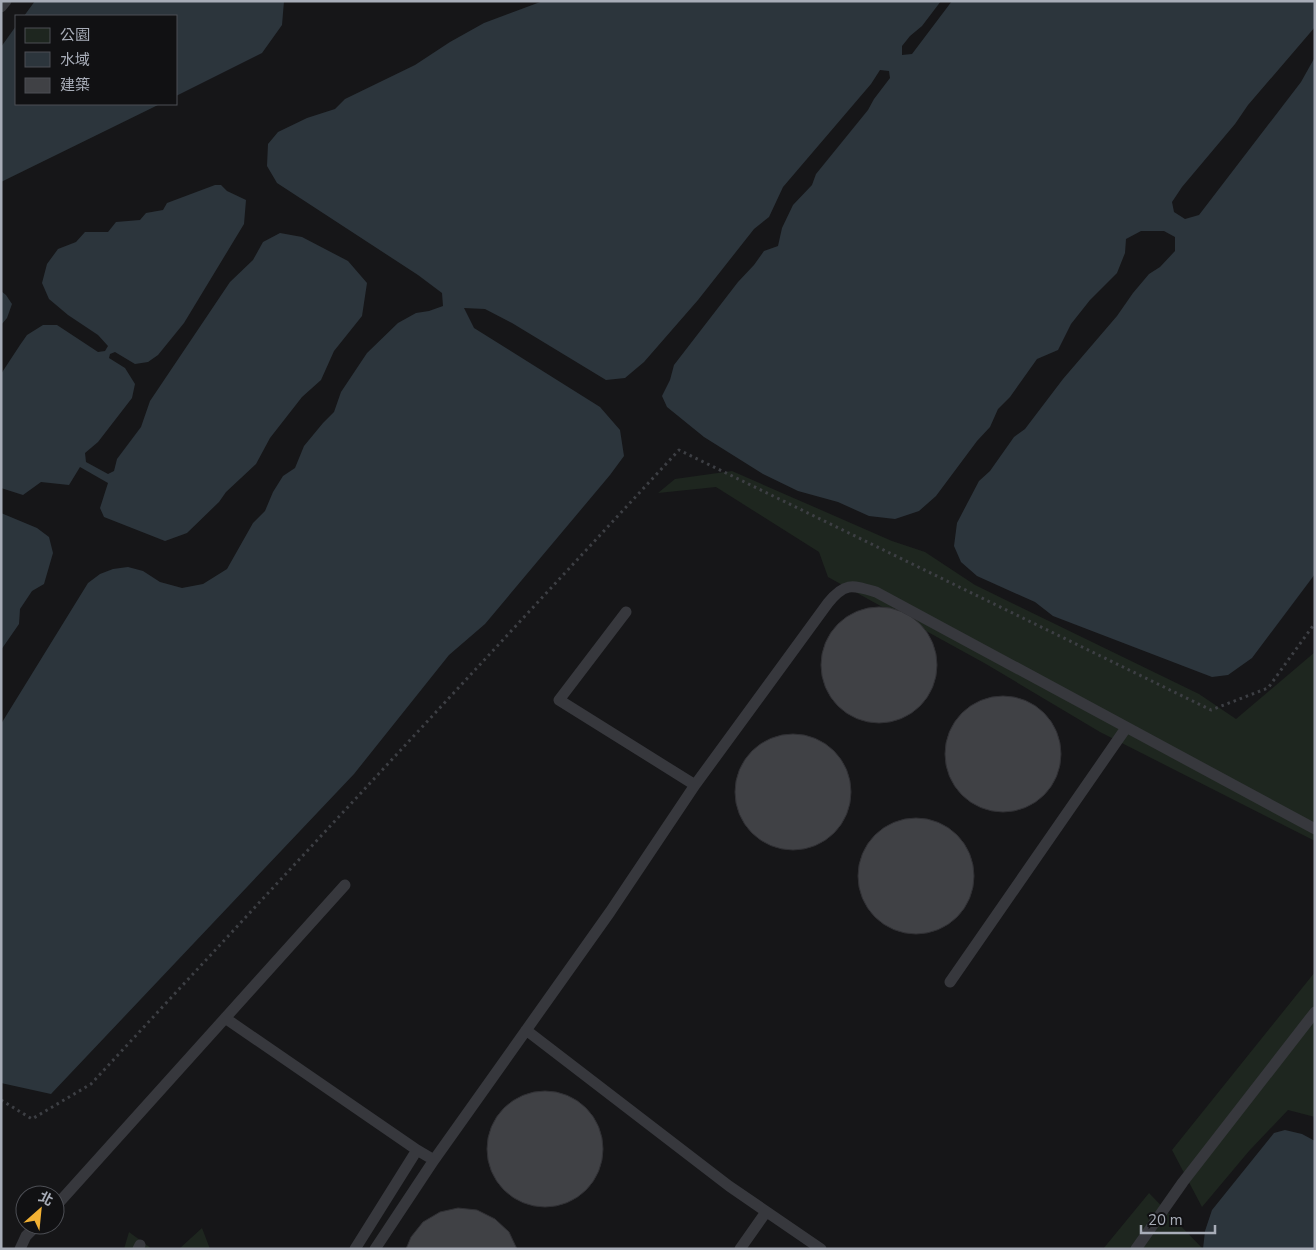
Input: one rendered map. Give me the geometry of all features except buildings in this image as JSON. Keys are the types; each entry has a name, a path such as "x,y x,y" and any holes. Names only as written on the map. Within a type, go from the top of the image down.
{"lane":[{"path":"1,7 6,1"},
{"path":"375,1249 434,1160 610,912 695,785 837,592 853,585 876,592 1315,829"},
{"path":"626,612 560,700 695,785"},
{"path":"950,982 1126,728"},
{"path":"65,1196 345,884"},
{"path":"1136,1249 1183,1182 1315,1012"},
{"path":"225,1018 434,1160"},
{"path":"526,1030 729,1186 821,1249"},
{"path":"355,1249 417,1150"},
{"path":"740,1249 766,1212"},
{"path":"20,1249 27,1235"}],"path":[{"path":"1,1100 32,1120 91,1084 679,450 1211,710 1268,688 1315,623"}],"green space":[{"path":"732,471 892,541 925,552 975,585 1199,694 1236,719 1315,652 1315,841 1100,732 986,664 828,577 819,552 716,487 658,493 675,479"},
{"path":"1315,972 1315,1117 1288,1110 1249,1151 1202,1207 1172,1150"},
{"path":"1149,1193 1203,1249 1103,1249"},
{"path":"202,1228 210,1249 179,1249"},
{"path":"129,1232 152,1249 124,1249"}],"water":[{"path":"35,1 284,1 282,25 262,53 178,95 178,15 25,15"},
{"path":"543,1 941,1 922,26 902,46 902,55 912,54 952,1 1315,1 1315,27 1248,105 1172,202 1174,212 1185,219 1199,215 1301,82 1315,57 1315,574 1252,658 1228,675 1212,677 1053,616 1035,602 977,576 961,562 954,546 957,523 979,481 990,471 1014,437 1025,429 1063,379 1117,316 1149,274 1160,267 1175,251 1175,237 1164,231 1141,231 1126,239 1125,253 1117,273 1090,300 1071,324 1058,350 1037,359 1010,397 998,409 990,427 977,441 936,496 919,511 895,519 869,516 838,502 798,491 763,474 704,437 667,407 662,396 670,380 674,365 764,251 778,246 782,228 793,205 812,185 816,174 868,110 890,78 889,71 880,70 871,84 783,187 769,217 754,229 698,300 644,362 625,378 606,380 512,323 485,309 464,308 474,328 600,407 620,430 624,456 485,624 449,655 354,774 51,1094 1,1083 1,724 88,583 100,574 113,569 128,567 143,571 160,582 182,588 203,584 227,569 253,523 265,511 273,492 283,476 295,468 304,446 334,412 341,392 367,353 398,323 416,313 443,306 442,293 418,275 277,183 267,166 268,144 278,132 307,118 335,109 345,99 415,65 484,23"},
{"path":"15,27 15,105 158,105 1,182 1,47"},
{"path":"215,185 221,185 227,191 246,200 244,224 184,323 158,355 148,362 135,364 115,352 110,354 109,358 125,368 135,384 132,398 98,442 85,453 86,462 108,474 114,471 117,459 141,427 150,401 230,282 253,260 263,242 280,233 302,237 348,261 367,283 362,316 334,351 321,380 302,397 270,438 256,464 187,533 165,541 104,517 100,508 108,483 80,467 69,485 41,482 23,495 1,488 1,374 27,335 43,325 57,325 98,352 105,351 108,346 98,335 68,315 49,299 42,283 47,264 58,249 76,242 85,232 108,232 116,222 140,220 146,213 163,210 167,203"},
{"path":"1,291 12,304 7,318 1,325"},
{"path":"1,513 37,528 49,537 53,553 44,584 32,591 20,609 19,624 1,650"},
{"path":"1285,1130 1302,1134 1315,1141 1315,1249 1203,1249 1205,1231 1212,1210 1274,1133"}]}
